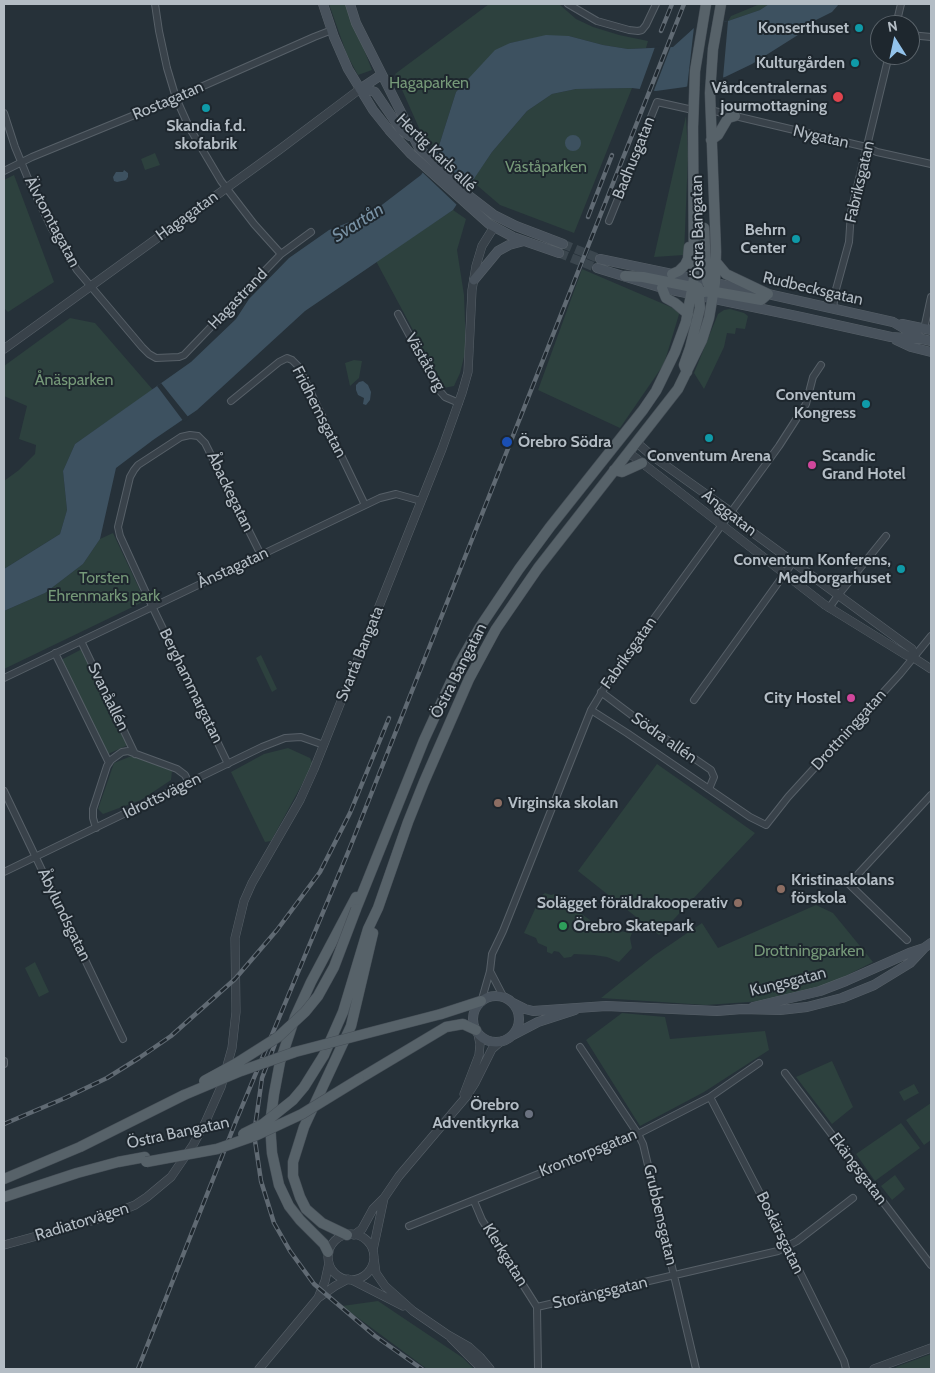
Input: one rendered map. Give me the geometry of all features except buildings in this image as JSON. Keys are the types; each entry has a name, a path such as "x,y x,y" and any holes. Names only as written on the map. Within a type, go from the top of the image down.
{"main road":[{"name":"Hertig Karls allé","path":"323,4 348,69 388,130 427,163 492,225 524,241 561,249 465,198"},
{"name":"Hertig Karls allé","path":"350,4 356,23 381,75 427,163"},
{"name":"Östra Bangatan","path":"146,1160 233,1138 259,1126 277,1114 304,1087 324,1055 343,1012 368,929 378,908 424,782 457,705 496,629 538,568 678,389 688,372 702,340 704,289 694,224 693,110 701,26 706,4"},
{"name":"Östra Bangatan","path":"184,1095 202,1081 237,1063 293,1026 318,996 334,967 406,782 444,692 480,627 535,547 652,398 664,375 675,352 688,314 704,289 716,262 710,82 716,23 721,4"},
{"path":"360,89 381,75"},
{"path":"360,89 375,92 401,130 412,137"},
{"path":"693,110 710,110"},
{"path":"693,110 703,118 706,136 711,140 718,135 728,118 734,116"},
{"path":"492,225 497,216"},
{"path":"672,274 679,271 688,259 690,237 694,224"},
{"path":"474,280 498,251 509,245 524,241"},
{"path":"626,276 643,277 760,300 768,294 726,274 716,262"},
{"path":"598,264 672,274 704,289 662,288 598,264"},
{"path":"662,288 666,298 688,314"},
{"name":"Rudbecksgatan","path":"704,289 891,338 927,340"},
{"name":"Rudbecksgatan","path":"768,294 893,322 927,340"},
{"path":"830,323 833,309"},
{"path":"893,322 928,330"},
{"path":"891,338 911,347 931,352"},
{"path":"626,432 636,442"},
{"path":"618,442 628,452"},
{"path":"614,470 622,472 642,463"},
{"path":"328,1257 324,1244 289,1206 279,1185 270,1135 272,1109 280,1062 299,1006 379,854"},
{"path":"350,1235 322,1223 306,1209 293,1176 293,1162 304,1127 351,1026 368,959 378,908"},
{"name":"Kungsgatan","path":"742,1009 820,991 846,982 928,946"},
{"name":"Kungsgatan","path":"513,1003 533,1011 590,1006 682,1010 764,1010 807,1007 842,998 874,985 917,958 928,946"},
{"path":"4,1179 111,1133 184,1095 241,1071 295,1052 327,1042 441,1014 492,996 503,996 513,1003 518,1012 518,1027 512,1035 500,1042 486,1040 463,1024 446,1027 312,1108 257,1135 217,1149 146,1160 119,1168 93,1169 4,1197"},
{"path":"477,1032 473,1022 473,1013 481,1000"},
{"name":"Kungsgatan","path":"512,1035 538,1022 590,1006"}],"street":[{"path":"155,4 167,68 176,98 199,146 226,188 254,224 281,254"},
{"path":"568,4 597,21 638,31 644,28 656,4"},
{"name":"Rostagatan","path":"4,171 332,30"},
{"name":"Fabriksgatan","path":"833,309 835,293 849,242 851,212 887,65"},
{"name":"Hagagatan","path":"4,348 360,89"},
{"name":"Badhusgatan","path":"609,221 657,102 693,110"},
{"name":"Nygatan","path":"710,110 931,164"},
{"name":"Älvtomtagatan","path":"4,113 21,163 52,229 76,270 149,354 156,358 162,358"},
{"name":"Svartå Bangata","path":"229,1062 236,1012 235,938 244,901 252,883 300,800 314,769 459,403 468,372 476,266 492,225"},
{"name":"Hagastrand","path":"162,358 179,358 184,355 281,254 311,232"},
{"path":"928,330 928,312 931,297"},
{"name":"Väståtorg","path":"398,314 439,390 446,397 459,403"},
{"name":"Fridhemsgatan","path":"232,401 279,362 288,358 292,360 300,371 365,505"},
{"name":"Fabriksgatan","path":"481,1000 490,971 492,954 503,931 590,710 723,525 802,410 806,404 813,377 822,366"},
{"name":"Åbackegatan","path":"118,526 130,477 138,465 181,437 198,436 205,443 260,555"},
{"name":"Änggatan","path":"636,442 651,455 732,512 748,529 912,649 914,658"},
{"name":"Änggatan","path":"628,452 784,575 830,608 931,669"},
{"name":"Ånstagatan","path":"4,678 365,505 396,494 421,501"},
{"name":"Berghammargatan","path":"118,526 122,543 228,764"},
{"path":"830,608 886,536"},
{"path":"694,700 793,562"},
{"name":"Drottninggatan","path":"766,825 788,797 914,658 931,636"},
{"name":"Svanåallén","path":"81,640 135,754"},
{"name":"Svanåallén","path":"55,653 109,763 122,752 128,751 135,754"},
{"name":"Södra allén","path":"602,692 636,719 711,770 714,777 709,789"},
{"name":"Södra allén","path":"590,710 750,817 766,825"},
{"name":"Idrottsvägen","path":"4,872 284,738 301,737 324,745"},
{"path":"135,754 177,769 185,775 189,783"},
{"path":"96,828 93,809 109,763"},
{"name":"Åbylundsgatan","path":"4,791 123,1039"},
{"path":"907,940 849,884 931,795"},
{"path":"490,971 503,996"},
{"path":"477,1032 480,1044 479,1067"},
{"path":"318,1298 325,1281 331,1244 338,1238 362,1230 373,1209 384,1198 399,1176 423,1150 461,1102 479,1067 492,1049 500,1042"},
{"name":"Grubbensgatan","path":"580,1047 643,1144 696,1369"},
{"name":"Radiatorvägen","path":"4,1245 121,1212 160,1187 180,1166 197,1138 216,1101 229,1062"},
{"name":"Krontorpsgatan","path":"409,1226 638,1134 710,1097 759,1063"},
{"name":"Ekängsgatan","path":"785,1073 931,1265"},
{"name":"Boskärsgatan","path":"710,1097 787,1247 844,1361 846,1369"},
{"path":"260,1369 318,1298 335,1286 368,1274 372,1268 384,1198"},
{"name":"Storängsgatan","path":"537,1307 778,1251 798,1241 853,1198"},
{"name":"Klerkgatan","path":"474,1201 482,1220 537,1307"},
{"path":"350,1235 365,1238 370,1243 374,1254 376,1273 380,1280 413,1311"},
{"path":"328,1257 332,1270 337,1275 350,1279 413,1311 469,1347 490,1369"},
{"path":"537,1307 538,1369"},
{"path":"448,1335 482,1369"},
{"path":"874,1369 931,1348"}],"green space":[{"path":"329,4 346,4 372,70 358,75 347,55"},
{"name":"Hagaparken","path":"489,4 559,4 576,19 593,27 648,41 646,48 628,49 569,36 546,36 510,43 456,92 437,152 423,137 395,74"},
{"path":"760,4 769,4 760,10 728,21 731,16"},
{"name":"Väståparken","path":"632,88 574,233 500,205 472,181 492,152 527,111 552,94 576,89"},
{"path":"686,116 688,155 684,255 654,257"},
{"path":"155,153 160,165 145,170 141,159"},
{"path":"14,175 54,282 8,312 4,308 4,180"},
{"path":"453,210 466,219 457,250 464,295 466,349 460,373 454,386 444,388 376,261"},
{"path":"582,269 680,311 664,364 620,428 538,390"},
{"path":"730,309 748,316 745,329 736,328 735,334 727,333 724,347 704,389 694,373 718,314"},
{"name":"Ånäsparken","path":"70,318 95,323 153,390 75,444 63,471 67,510 60,534 4,569 4,481 19,470 35,454 36,445 19,439 27,406 4,396 4,366"},
{"path":"354,360 362,361 359,378 350,386 345,363"},
{"name":"Torsten Ehrenmarks park","path":"113,533 145,601 4,669 4,611 45,593 83,564 100,539"},
{"path":"82,649 128,745 108,754 61,660"},
{"path":"261,655 277,689 272,692 256,658"},
{"path":"288,748 310,758 313,764 271,841 265,842 231,772 264,754"},
{"path":"134,755 172,771 171,780 141,800 103,814 98,809 114,763"},
{"path":"657,764 755,833 659,935 578,871"},
{"name":"Örebro Skatepark","path":"545,893 554,894 601,928 632,933 630,938 632,948 619,962 607,957 594,955 574,954 571,957 564,958 559,952 554,951 552,954 547,952 547,947 538,943 536,938 524,933 541,896"},
{"name":"Drottningparken","path":"816,905 833,913 873,962 824,987 763,1001 706,1005 601,998 655,955 702,923 718,948"},
{"path":"35,962 49,992 39,997 25,968"},
{"path":"622,1013 665,1017 670,1039 765,1031 769,1050 704,1092 640,1126 586,1040"},
{"path":"832,1061 853,1107 832,1124 796,1077"},
{"path":"914,1084 919,1093 904,1101 899,1092"},
{"path":"931,1103 931,1140 924,1145 906,1120"},
{"path":"901,1123 920,1148 875,1181 856,1154"},
{"path":"895,1175 905,1189 892,1200 881,1186"},
{"path":"378,1301 463,1358 474,1369 427,1369 342,1306"},
{"path":"931,1354 931,1369 893,1369 901,1365"}],"water":[{"name":"Svartån","path":"769,4 839,4 832,12 814,21 809,28 752,64 725,77 685,87 656,91 632,88 576,89 552,94 527,111 492,152 453,210 305,311 197,410 116,468 100,539 83,564 45,593 4,611 4,569 60,534 67,510 63,471 75,444 191,362 236,319 249,299 289,258 329,230 370,214 421,175 437,152 456,92 495,50 510,43 546,35 569,36 628,49 673,47 694,28 728,21 760,10"},
{"path":"573,135 581,143 573,151 565,143"},
{"path":"124,170 128,173 126,180 114,181 113,177 116,172 123,172"},
{"path":"363,381 368,385 371,392 370,400 366,405 363,404 364,398 358,395 356,390 356,385"}],"pier":[{"path":"728,21 723,78 687,88 694,27"},
{"path":"671,46 653,93 639,91 655,47"},
{"path":"435,155 471,188 458,206 421,171"},
{"path":"161,383 189,418 184,422 157,386"}],"tunnel":[{"path":"563,244 600,259"},
{"path":"559,253 597,268"}],"railway":[{"path":"661,31 672,4"},
{"path":"138,1369 236,1121 349,850 684,4"},
{"path":"588,217 612,155"},
{"path":"4,1124 107,1078 139,1058 171,1036 235,979 277,930 320,872 350,813 389,718"},
{"path":"278,1036 262,1078 254,1134 261,1181 274,1223 290,1251 314,1284 375,1336 422,1369"}],"place":[{"name":"Konserthuset","path":"859,28"},
{"name":"Kulturgården","path":"855,63"},
{"name":"Vårdcentralernas jourmottagning","path":"838,97"},
{"name":"Skandia f.d. skofabrik","path":"206,108"},
{"name":"Behrn Center","path":"796,239"},
{"name":"Conventum Kongress","path":"866,404"},
{"name":"Conventum Arena","path":"709,438"},
{"name":"Örebro Södra","path":"507,442"},
{"name":"Scandic Grand Hotel","path":"812,465"},
{"name":"Conventum Konferens, Medborgarhuset","path":"901,569"},
{"name":"City Hostel","path":"851,698"},
{"name":"Virginska skolan","path":"498,803"},
{"name":"Kristinaskolans förskola","path":"781,889"},
{"name":"Solägget föräldrakooperativ","path":"738,903"},
{"name":"Örebro Skatepark","path":"563,926"},
{"name":"Örebro Adventkyrka","path":"529,1114"}]}
